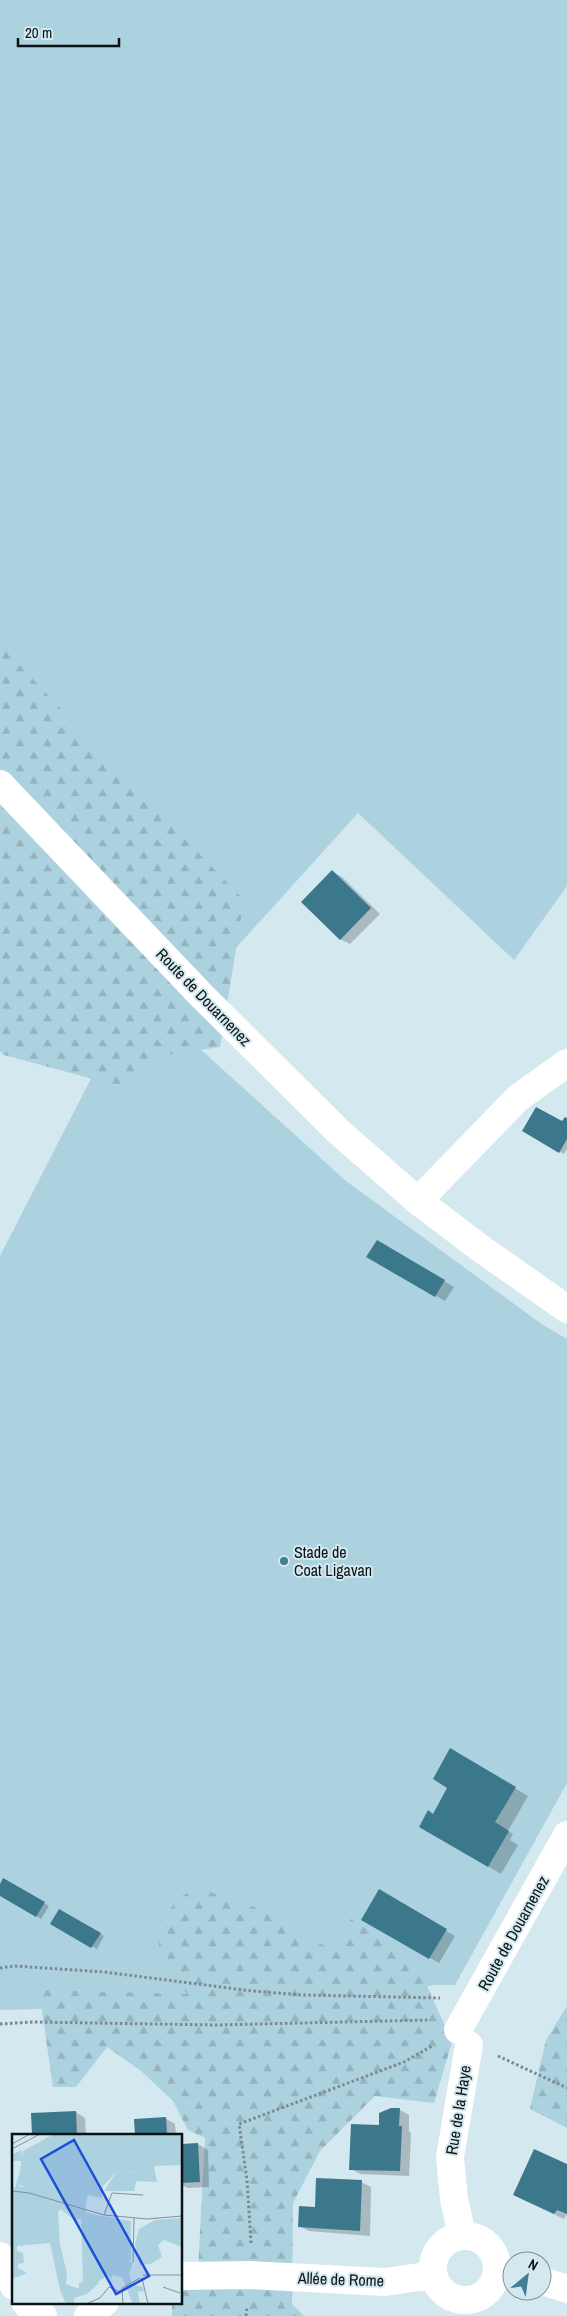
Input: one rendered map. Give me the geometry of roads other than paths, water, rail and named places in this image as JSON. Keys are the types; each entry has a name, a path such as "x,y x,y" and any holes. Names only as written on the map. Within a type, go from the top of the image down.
{"street":[{"name":"Route de Douarnenez","path":"0,784 200,994 339,1132 418,1200 480,1248 567,1309"},
{"path":"418,1200 518,1098 567,1063"},
{"name":"Route de Douarnenez","path":"459,2034 474,2003 567,1835"},
{"name":"Rue de la Haye","path":"459,2034 450,2157 454,2199 462,2235"},
{"path":"502,2271 488,2246 481,2239 462,2235 453,2237 438,2249 434,2257 433,2275 437,2284 450,2297 470,2308 502,2276"},
{"path":"0,2256 12,2282"},
{"name":"Allée de Rome","path":"182,2276 249,2275 385,2282 433,2275"},
{"path":"552,2284 567,2289"},
{"path":"27,2304 44,2316"},
{"path":"88,2316 103,2304"}],"place":[{"name":"Stade de Coat Ligavan","path":"284,1561"}]}
